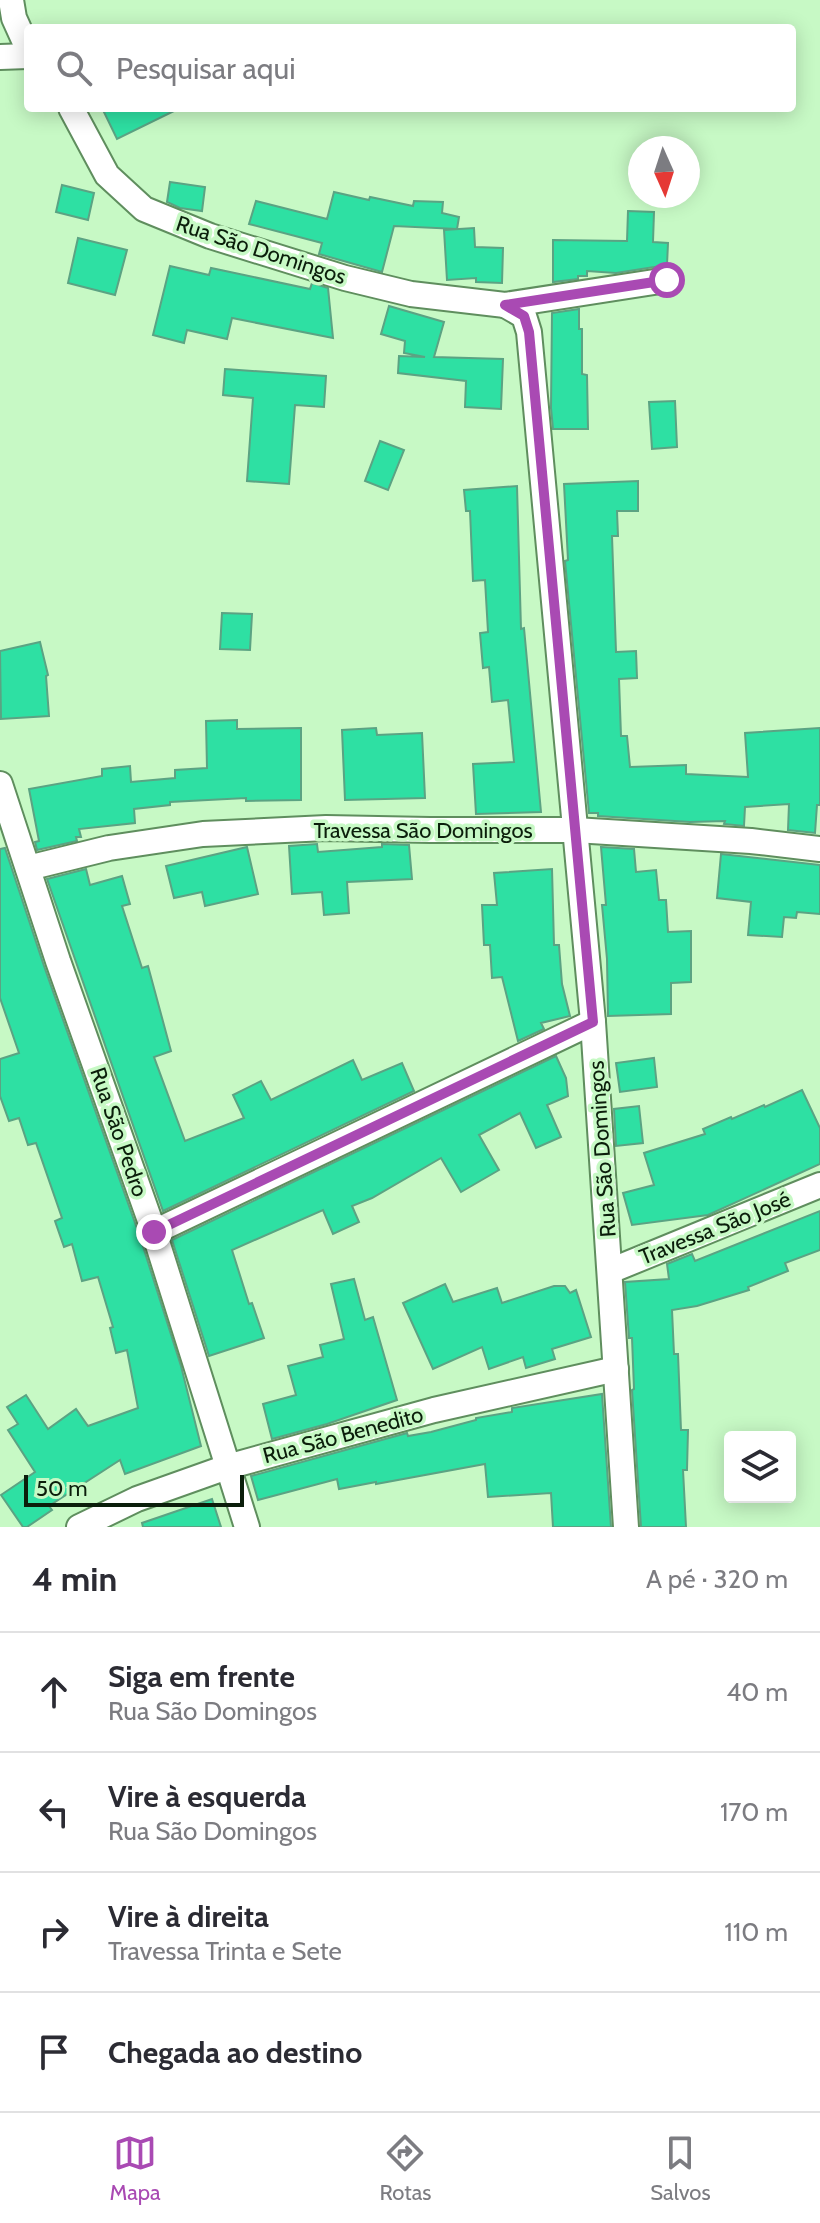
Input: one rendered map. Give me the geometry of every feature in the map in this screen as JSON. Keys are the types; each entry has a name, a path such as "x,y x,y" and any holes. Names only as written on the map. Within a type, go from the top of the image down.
{"street":[{"path":"11,0 14,18 24,40"},
{"path":"0,57 24,56"},
{"name":"Rua São Domingos","path":"73,112 107,175 144,209 210,236 345,278 411,294 505,305 667,280"},
{"name":"Rua São Domingos","path":"505,305 524,316 529,332 593,1022 626,1527"},
{"name":"Rua São Pedro","path":"0,784 154,1232 247,1527"},
{"name":"Travessa São Domingos","path":"28,868 109,848 203,834 326,828 575,830 751,841 820,849"},
{"path":"154,1232 593,1022"},
{"name":"Travessa São José","path":"610,1271 820,1185"},
{"name":"Rua São Benedito","path":"79,1527 137,1499 227,1467 434,1410 616,1369"}],"building":[{"path":"104,112 172,112 117,139"},
{"path":"170,182 205,187 202,211 180,208 167,202"},
{"path":"62,185 94,193 88,220 56,212"},
{"path":"334,192 413,206 414,201 443,202 442,213 459,217 457,229 394,226 382,272 319,254 322,243 249,224 256,201 327,219"},
{"path":"628,211 654,212 653,242 668,243 667,265 616,273 587,271 587,276 578,276 578,279 553,282 553,240 627,241"},
{"path":"474,228 475,247 503,248 502,283 476,282 476,278 447,280 444,230"},
{"path":"78,238 127,250 115,295 68,283"},
{"path":"170,266 209,275 211,268 310,289 312,283 328,288 333,338 232,318 227,339 187,330 184,343 153,335"},
{"path":"389,306 444,322 434,357 503,359 501,409 465,407 466,381 398,373 399,356 425,357 404,353 405,341 381,334"},
{"path":"579,309 582,374 587,375 588,429 553,429 552,313"},
{"path":"225,369 326,376 324,407 295,405 289,484 247,481 253,398 223,395"},
{"path":"675,401 677,447 652,449 649,402"},
{"path":"380,441 404,450 388,490 365,481"},
{"path":"638,481 638,511 617,511 618,536 612,536 616,652 636,651 637,678 619,679 621,736 627,736 630,767 686,765 686,774 748,777 745,733 820,728 820,805 817,805 815,833 788,830 789,804 745,807 744,826 724,824 725,821 690,822 589,813 565,561 568,560 564,484"},
{"path":"517,486 521,629 524,628 541,812 476,814 473,764 514,762 508,700 492,702 489,667 483,668 480,633 488,632 485,580 473,581 470,511 466,511 464,490"},
{"path":"222,613 252,614 250,650 220,649"},
{"path":"40,642 48,675 49,716 1,719 0,651"},
{"path":"237,720 237,729 301,728 301,800 246,801 246,798 170,802 170,805 134,809 135,823 79,829 81,837 76,837 77,841 37,850 35,842 39,841 29,789 102,776 102,769 130,766 131,782 175,778 175,770 207,768 206,721"},
{"path":"376,728 377,735 422,733 425,798 345,800 342,730"},
{"path":"317,844 318,852 382,847 382,844 409,845 412,879 347,882 349,913 324,915 322,892 292,894 289,846"},
{"path":"247,847 258,894 205,906 202,892 174,898 166,866"},
{"path":"601,847 634,849 636,872 656,870 659,900 666,900 668,932 691,931 691,982 671,983 671,1014 608,1016 602,905 606,905"},
{"path":"5,848 140,1237 181,1366 201,1446 125,1474 120,1460 49,1506 52,1510 27,1527 23,1527 1,1495 35,1472 8,1430 18,1424 7,1407 26,1395 48,1429 76,1409 88,1426 138,1408 127,1350 116,1353 110,1328 113,1327 98,1277 82,1281 72,1244 64,1247 55,1221 62,1218 36,1143 28,1145 19,1118 9,1121 0,1096 0,1059 19,1053 0,998 0,849"},
{"path":"721,854 820,865 820,914 797,912 796,918 784,917 782,937 748,935 751,902 717,898"},
{"path":"86,869 90,885 122,876 130,904 122,906 142,968 148,966 171,1051 154,1057 185,1141 244,1118 233,1095 261,1081 271,1100 353,1060 362,1080 402,1063 414,1091 163,1211 47,879"},
{"path":"552,869 554,945 559,945 562,984 570,1016 541,1023 544,1029 518,1041 502,977 492,978 490,945 484,945 482,905 497,905 494,873"},
{"path":"556,1056 566,1078 568,1096 547,1105 561,1137 536,1148 520,1113 479,1135 499,1170 461,1192 441,1158 372,1198 352,1206 359,1222 333,1234 323,1210 232,1250 249,1304 252,1303 264,1338 209,1356 172,1240"},
{"path":"654,1058 657,1087 620,1092 616,1063"},
{"path":"802,1090 820,1128 820,1164 708,1215 632,1225 623,1193 654,1185 644,1153 705,1134 703,1129"},
{"path":"639,1106 643,1143 616,1146 614,1109"},
{"path":"820,1211 820,1250 785,1263 788,1271 748,1287 749,1290 697,1306 672,1310 674,1354 678,1354 681,1430 688,1430 687,1470 683,1470 686,1527 641,1527 632,1390 632,1338 629,1338 625,1282 669,1279 667,1264 692,1254 695,1261"},
{"path":"354,1279 365,1320 373,1317 397,1400 272,1439 263,1404 296,1395 288,1366 323,1357 320,1345 344,1339 331,1284"},
{"path":"445,1284 453,1302 497,1288 502,1303 554,1286 565,1286 570,1293 576,1290 591,1337 552,1349 555,1359 526,1368 523,1357 489,1369 482,1347 433,1369 403,1303"},
{"path":"602,1394 611,1527 553,1527 551,1493 488,1497 485,1464 339,1489 337,1479 258,1500 251,1476 407,1433 408,1436 431,1432 476,1418 512,1412 512,1408"},
{"path":"212,1499 221,1527 143,1527 142,1523"}],"route":[{"path":"154,1232 593,1022 529,332 524,316 505,305 667,280"}]}
